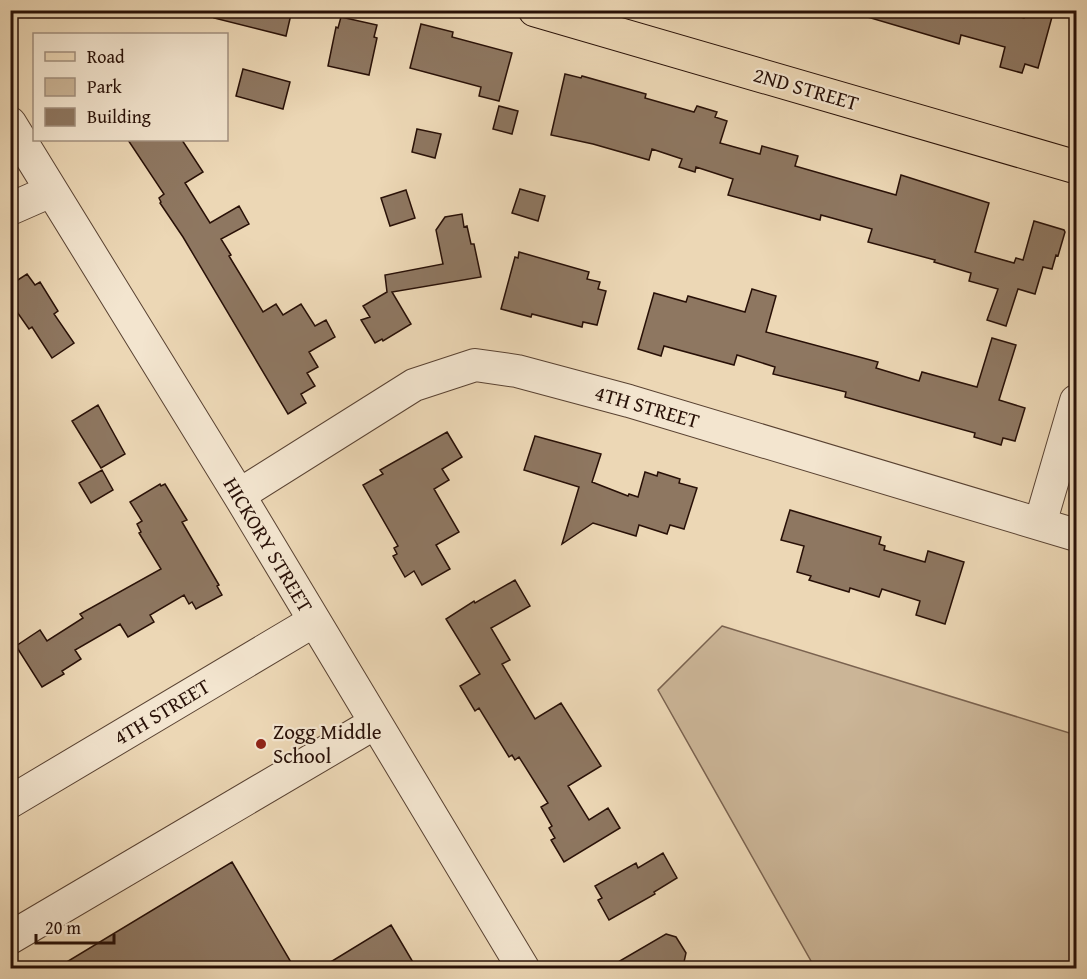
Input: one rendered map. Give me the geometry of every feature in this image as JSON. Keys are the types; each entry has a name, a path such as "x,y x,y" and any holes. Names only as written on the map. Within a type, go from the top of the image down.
{"main road":[{"name":"2ND STREET","path":"535,10 1077,167"}],"street":[{"name":"HICKORY STREET","path":"10,123 239,495 523,969"},
{"path":"10,209 51,191"},
{"name":"4TH STREET","path":"239,495 414,385 475,365 517,371 629,401 1077,535"},
{"path":"1040,524 1077,401"},
{"name":"4TH STREET","path":"10,802 314,621"},
{"path":"10,938 375,723"}],"green space":[{"path":"722,626 1076,735 1076,968 815,968 658,690"}],"building":[{"path":"215,10 292,10 286,36 214,18"},
{"path":"865,10 997,10 1024,18 1026,10 1029,10 1052,17 1038,68 1025,64 1022,73 1000,67 1005,47 961,35 959,44 864,16"},
{"path":"341,17 377,25 374,37 377,38 369,75 328,66 336,27 338,28"},
{"path":"421,24 453,32 452,37 512,53 499,101 479,96 481,87 410,68"},
{"path":"243,69 290,82 283,109 236,96"},
{"path":"565,74 581,78 582,76 646,94 645,98 694,112 697,106 717,112 715,117 727,121 720,143 760,154 762,146 798,156 795,166 896,195 901,175 989,203 975,252 1014,263 1016,258 1023,260 1034,221 1064,230 1058,256 1056,255 1052,269 1043,267 1035,294 1018,289 1006,326 987,320 998,289 969,281 971,273 934,262 935,260 868,242 872,229 821,215 820,220 728,195 733,179 696,167 695,172 679,167 682,159 652,149 649,160 551,135"},
{"path":"499,106 518,111 512,134 493,129"},
{"path":"417,129 441,134 435,158 412,152"},
{"path":"129,141 183,141 203,172 185,183 210,223 239,206 249,224 221,239 263,312 276,304 283,315 301,304 315,326 326,320 335,337 309,352 318,367 307,373 315,386 301,394 306,403 288,414 183,237 160,203 159,198 164,194"},
{"path":"520,189 545,196 538,221 512,213"},
{"path":"406,190 415,218 390,226 381,198"},
{"path":"462,214 464,227 467,226 471,244 474,244 481,277 392,292 411,324 383,341 382,339 375,343 361,320 370,317 363,306 387,292 385,275 443,264 436,230 445,217"},
{"path":"519,252 589,272 587,279 600,282 598,289 606,291 597,325 583,322 582,327 532,314 531,317 501,309 515,257 518,258"},
{"path":"27,274 35,285 40,282 58,311 54,314 74,343 52,358 32,327 29,329 10,302 10,285"},
{"path":"752,289 776,296 766,332 878,362 876,368 919,381 922,372 977,387 992,338 1016,345 999,400 1025,408 1015,441 1003,438 1001,445 974,437 975,433 845,397 846,392 773,374 775,367 737,355 734,365 664,346 661,356 638,349 654,293 686,302 688,296 745,312"},
{"path":"98,405 125,454 101,468 72,421"},
{"path":"447,432 462,457 442,469 449,480 434,489 459,532 436,545 450,569 422,585 414,571 405,577 393,556 397,554 394,548 398,546 363,485 383,474 380,470"},
{"path":"535,436 601,454 592,482 628,496 629,494 638,497 645,472 657,476 658,472 680,479 679,483 697,488 684,529 670,525 667,534 639,525 636,536 593,523 562,544 579,487 524,470"},
{"path":"102,470 113,490 91,503 79,483"},
{"path":"160,484 161,486 165,484 187,520 182,522 219,585 217,586 222,595 196,609 192,602 189,604 184,595 150,615 154,622 128,637 120,624 75,650 81,659 62,671 64,674 42,687 16,646 40,630 47,641 83,618 80,614 161,569 139,533 141,532 137,524 142,521 130,502"},
{"path":"790,510 881,537 879,544 885,546 884,550 925,562 928,551 964,562 945,624 916,615 920,601 882,589 879,597 850,588 849,592 809,580 811,576 797,572 804,546 781,540"},
{"path":"515,580 530,606 491,628 510,660 502,664 535,719 561,703 601,766 568,786 589,820 608,808 620,828 564,862 551,840 555,838 549,828 552,826 541,807 548,803 519,757 515,760 512,755 509,757 479,708 475,711 460,686 480,674 446,619 474,601 475,603"},
{"path":"663,853 677,878 654,892 655,894 609,920 598,900 602,898 595,886 636,863 638,868"},
{"path":"232,862 295,969 55,969"},
{"path":"391,925 417,969 319,969"},
{"path":"666,934 676,937 686,953 684,962 671,969 606,969"}],"place":[{"name":"Zogg Middle School","path":"261,744"}]}
